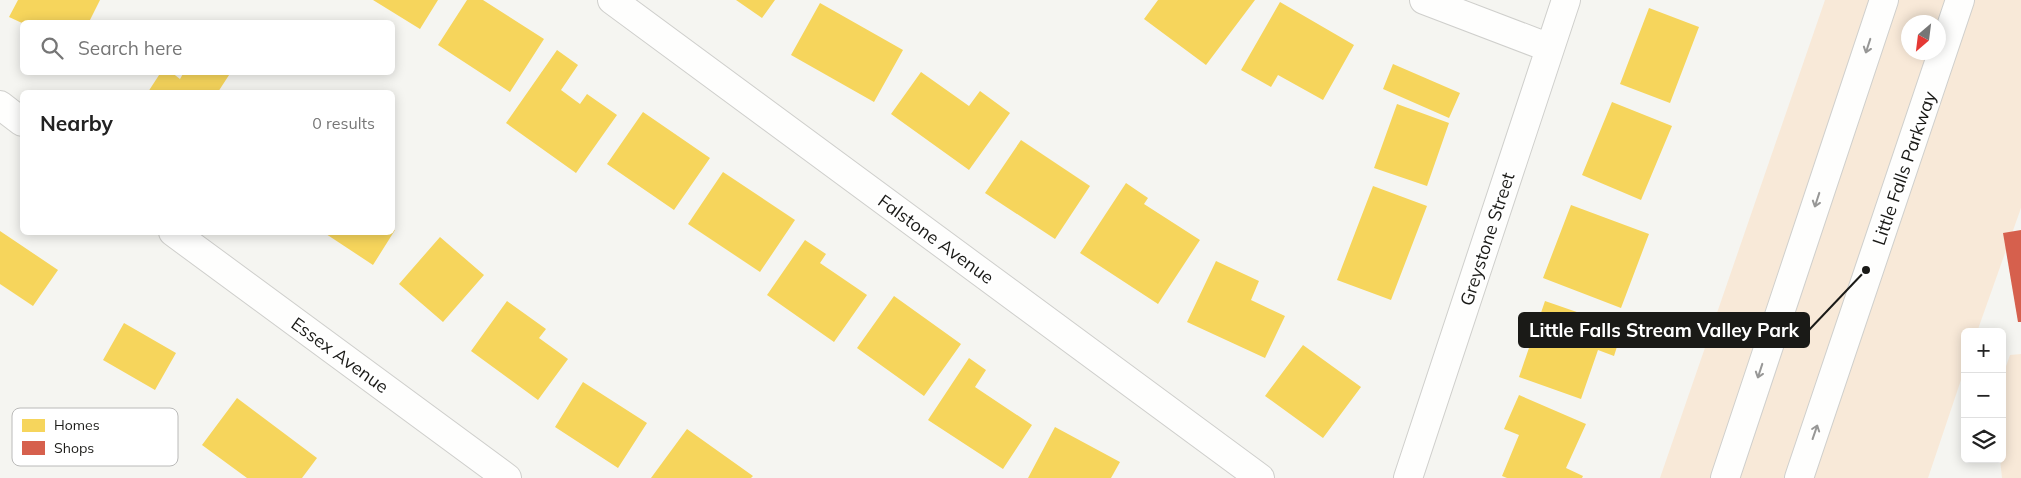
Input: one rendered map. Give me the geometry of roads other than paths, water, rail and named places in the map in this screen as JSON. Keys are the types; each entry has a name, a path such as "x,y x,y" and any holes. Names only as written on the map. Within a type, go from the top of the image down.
{"street":[{"name":"Falstone Avenue","path":"612,0 1260,478"},
{"path":"1424,0 1550,48"},
{"name":"Greystone Street","path":"1408,478 1566,0"},
{"path":"1725,478 1884,0"},
{"name":"Little Falls Parkway","path":"1799,478 1960,0"},
{"path":"0,105 20,120"},
{"name":"Essex Avenue","path":"177,235 507,478"}],"place":[{"name":"Little Falls Stream Valley Park","path":"1866,270"}]}
